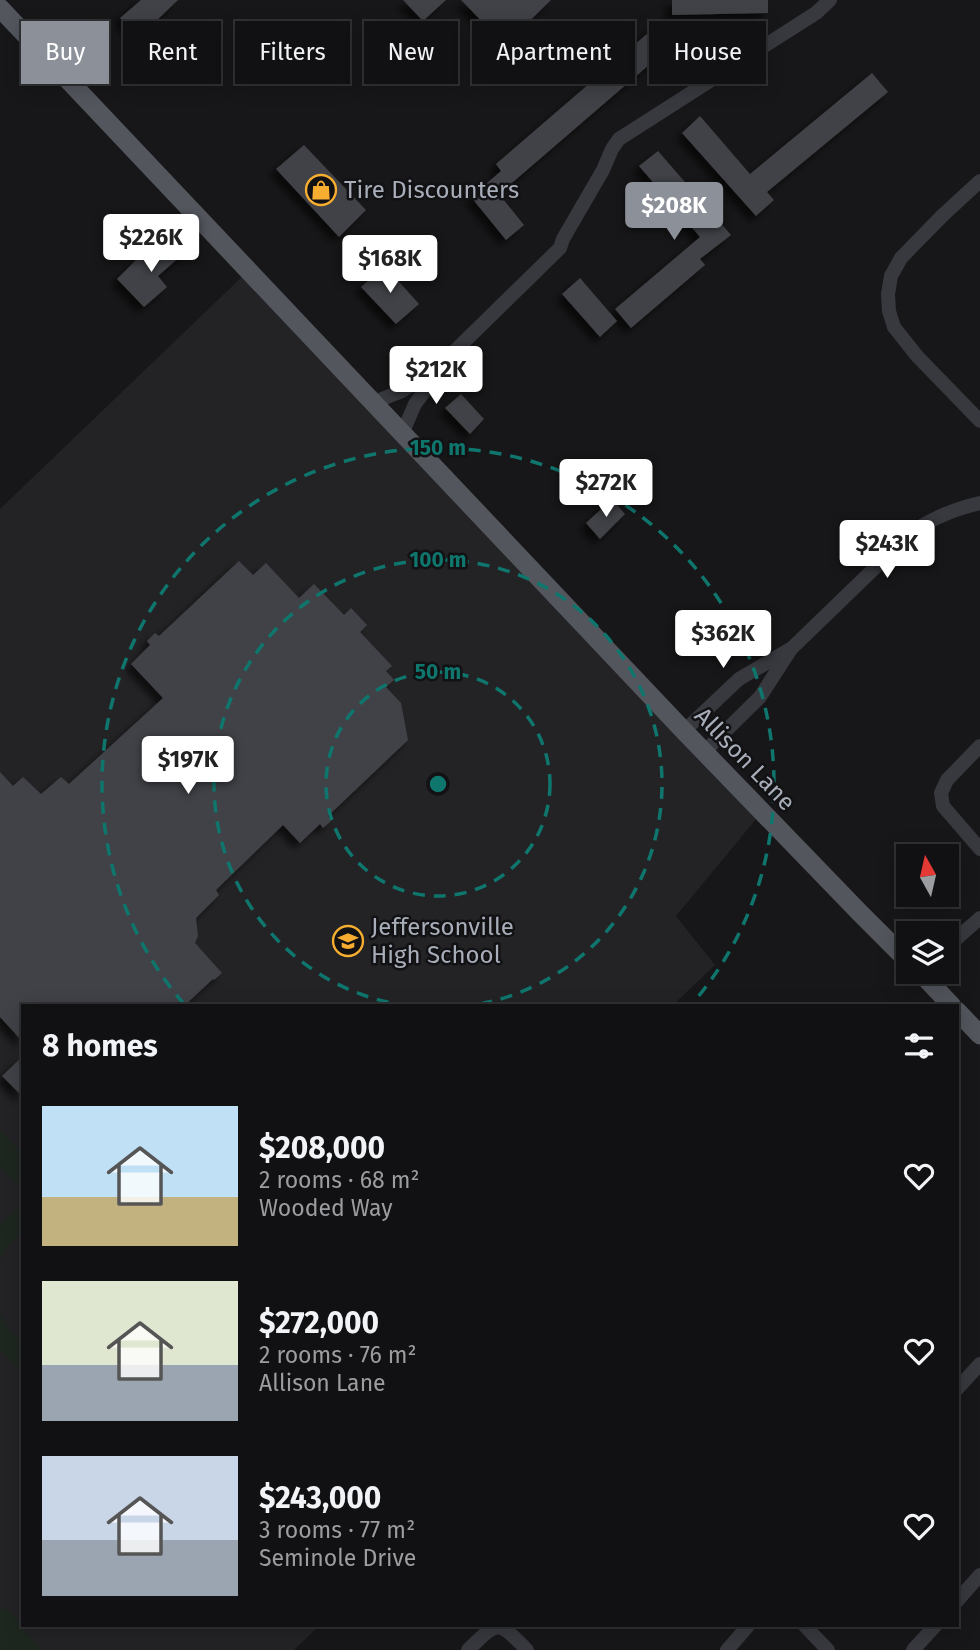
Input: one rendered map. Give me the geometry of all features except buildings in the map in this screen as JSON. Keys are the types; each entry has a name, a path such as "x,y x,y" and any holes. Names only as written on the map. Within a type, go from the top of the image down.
{"main road":[{"name":"Allison Lane","path":"0,8 684,731 896,949"},
{"path":"931,984 950,1004"},
{"path":"959,1013 980,1035"}],"street":[{"path":"422,383 560,248 612,149 620,139 816,13 831,0"},
{"path":"980,181 901,258 891,276 888,294 894,327 917,356 980,421"},
{"path":"372,403 402,391 416,381 427,388 415,404 402,434"},
{"path":"704,752 760,697 792,648 913,531 958,508 980,503"},
{"path":"684,731 739,679 792,648"},
{"path":"980,746 947,780 941,793 943,806 980,849"},
{"path":"959,936 980,918"},
{"path":"959,1387 980,1364"},
{"path":"959,1599 980,1575"},
{"path":"468,1650 491,1628 496,1627 509,1632 527,1650"},
{"path":"727,1650 747,1627"},
{"path":"806,1627 828,1650"},
{"path":"913,1650 934,1627"}],"shaded area":[{"name":"Jeffersonville High School","path":"248,271 762,812 676,916 715,965 674,1004 21,1004 21,1627 318,1627 294,1650 0,1650 0,509"},
{"path":"0,1131 21,1153 21,1180 16,1184 0,1167"},
{"path":"21,1208 21,1232 7,1246 0,1260 0,1225"},
{"path":"0,1314 21,1344 21,1372 0,1349"},
{"path":"0,1609 8,1609 41,1650 0,1650"}],"place":[{"name":"Tire Discounters","path":"321,190"},
{"name":"Jeffersonville High School","path":"348,941"}]}
